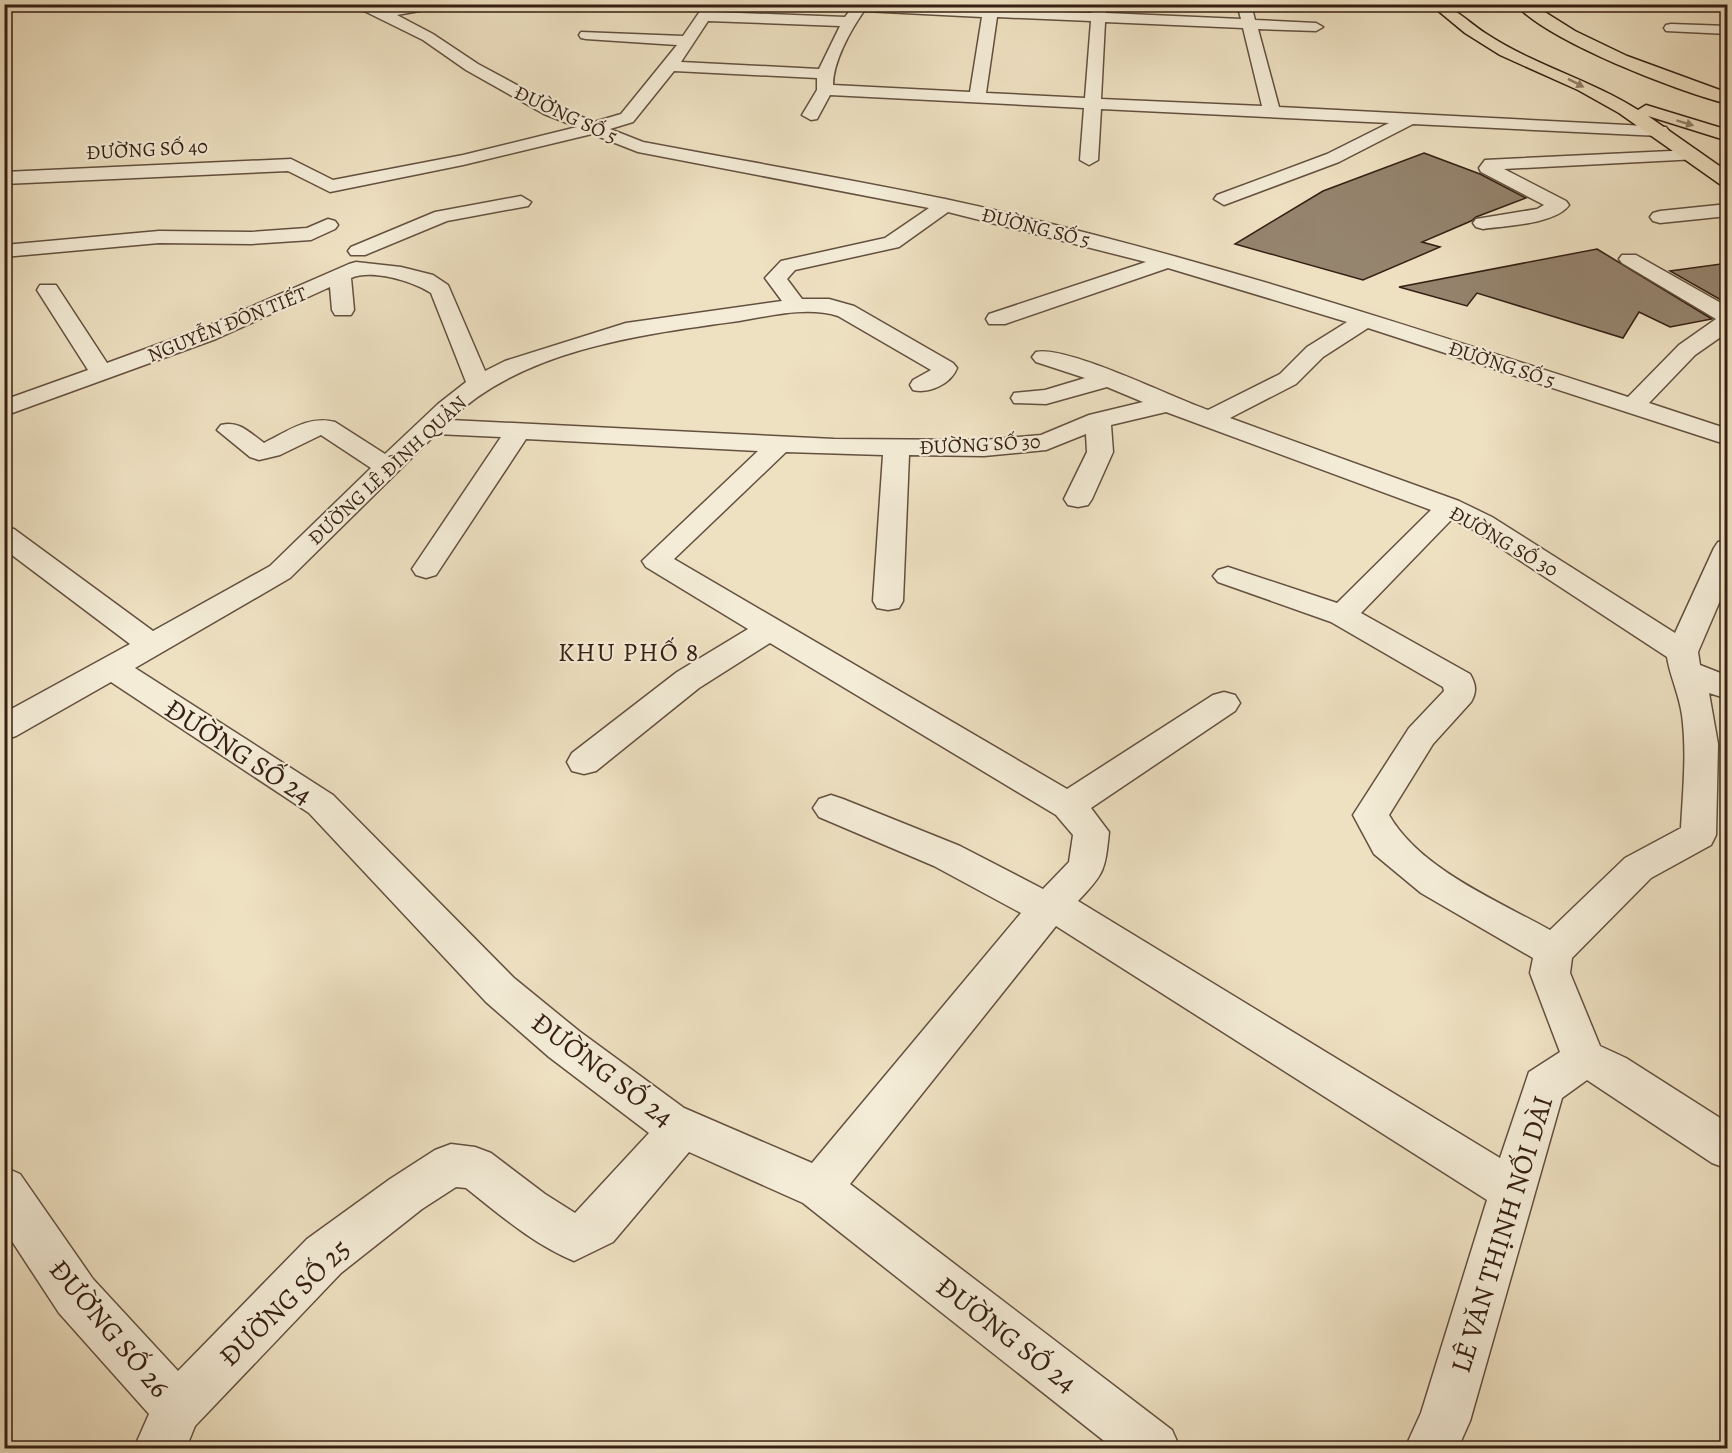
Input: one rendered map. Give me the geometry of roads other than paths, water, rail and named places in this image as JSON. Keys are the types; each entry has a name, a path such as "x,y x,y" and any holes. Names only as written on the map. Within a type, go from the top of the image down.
{"main road":[{"path":"1437,4 1496,46 1609,100 1660,131 1728,181"},
{"path":"1451,4 1486,31 1543,67"},
{"path":"1522,4 1639,67 1728,99"},
{"path":"1536,4 1570,30 1728,93"},
{"path":"1570,30 1629,45 1728,84"},
{"path":"1609,100 1728,136"}],"street":[{"name":"ĐƯỜNG SỐ 5","path":"357,4 383,13 428,37 472,67 550,110 638,147 945,205 1168,261 1728,437"},
{"path":"383,13 436,4"},
{"path":"1244,4 1251,24 1271,110"},
{"path":"811,116 849,22 860,6 990,13 1100,11 1251,24 1316,27"},
{"path":"344,310 351,265 329,232 330,186 358,182 592,129 627,118 670,66 708,10 849,22"},
{"path":"1089,160 1100,11"},
{"path":"977,97 990,13"},
{"path":"1671,28 1728,30"},
{"path":"586,35 686,41"},
{"path":"670,66 977,97 1660,131"},
{"path":"1579,127 1601,121 1613,114 1614,108 1609,100"},
{"path":"1224,199 1333,158 1412,118"},
{"path":"1483,223 1542,214 1559,205 1488,168 1491,164 1692,155"},
{"name":"ĐƯỜNG SỐ 40","path":"4,178 291,165 330,186"},
{"name":"NGUYỄN ĐÔN TIẾT","path":"4,409 208,334 351,265 442,216 521,202"},
{"path":"796,306 776,278 788,265 892,243 945,205"},
{"path":"1660,217 1728,210"},
{"path":"4,251 159,237 251,238 310,234 328,225"},
{"path":"1629,259 1728,319 1687,350 1633,406"},
{"path":"997,319 1168,261"},
{"path":"351,265 402,273 425,280 440,290 479,384"},
{"path":"48,290 102,374"},
{"name":"ĐƯỜNG LÊ ĐÌNH QUẢN","path":"4,728 280,572 429,426 479,384 513,366 626,330 796,306 829,306 846,311 945,368 944,373 922,385"},
{"path":"1210,419 1288,380 1315,352 1364,321"},
{"path":"1044,357 1109,379 1168,404"},
{"path":"1023,398 1047,397 1109,379"},
{"name":"ĐƯỜNG SỐ 30","path":"429,426 780,444 984,448 1046,442 1098,420 1168,404 1449,507 1482,523 1683,662"},
{"path":"1078,499 1100,452 1098,420"},
{"path":"230,430 260,452 271,450 318,426 326,428 387,467"},
{"path":"426,568 519,430"},
{"path":"780,444 656,561 1068,806 1091,832 1087,868 1050,906 819,1188"},
{"path":"888,601 896,447"},
{"path":"1342,615 1449,507"},
{"path":"4,535 152,645"},
{"path":"1728,548 1683,662 1698,714 1700,796 1698,835 1638,868 1554,951 1550,973 1584,1059 1611,1071 1728,1148"},
{"path":"1228,576 1342,615 1459,682 1460,694 1421,736 1371,815 1387,844 1434,883 1554,951"},
{"path":"584,762 688,680 770,629"},
{"path":"1683,662 1728,688"},
{"name":"ĐƯỜNG SỐ 24","path":"113,668 321,804 500,990 564,1044 669,1122 819,1188 1154,1449"},
{"path":"1068,806 1224,703"},
{"path":"831,808 947,856 1050,906 1514,1192"},
{"name":"LÊ VĂN THỊNH NỐI DÀI","path":"1431,1449 1444,1421 1544,1086 1584,1059"},
{"name":"ĐƯỜNG SỐ 25","path":"169,1428 324,1256 406,1194 451,1165 475,1168 529,1210 574,1238 597,1226 682,1128"},
{"name":"ĐƯỜNG SỐ 26","path":"4,1189 169,1428"}],"district":[{"name":"KHU PHỐ 8","path":"629,652"}]}
